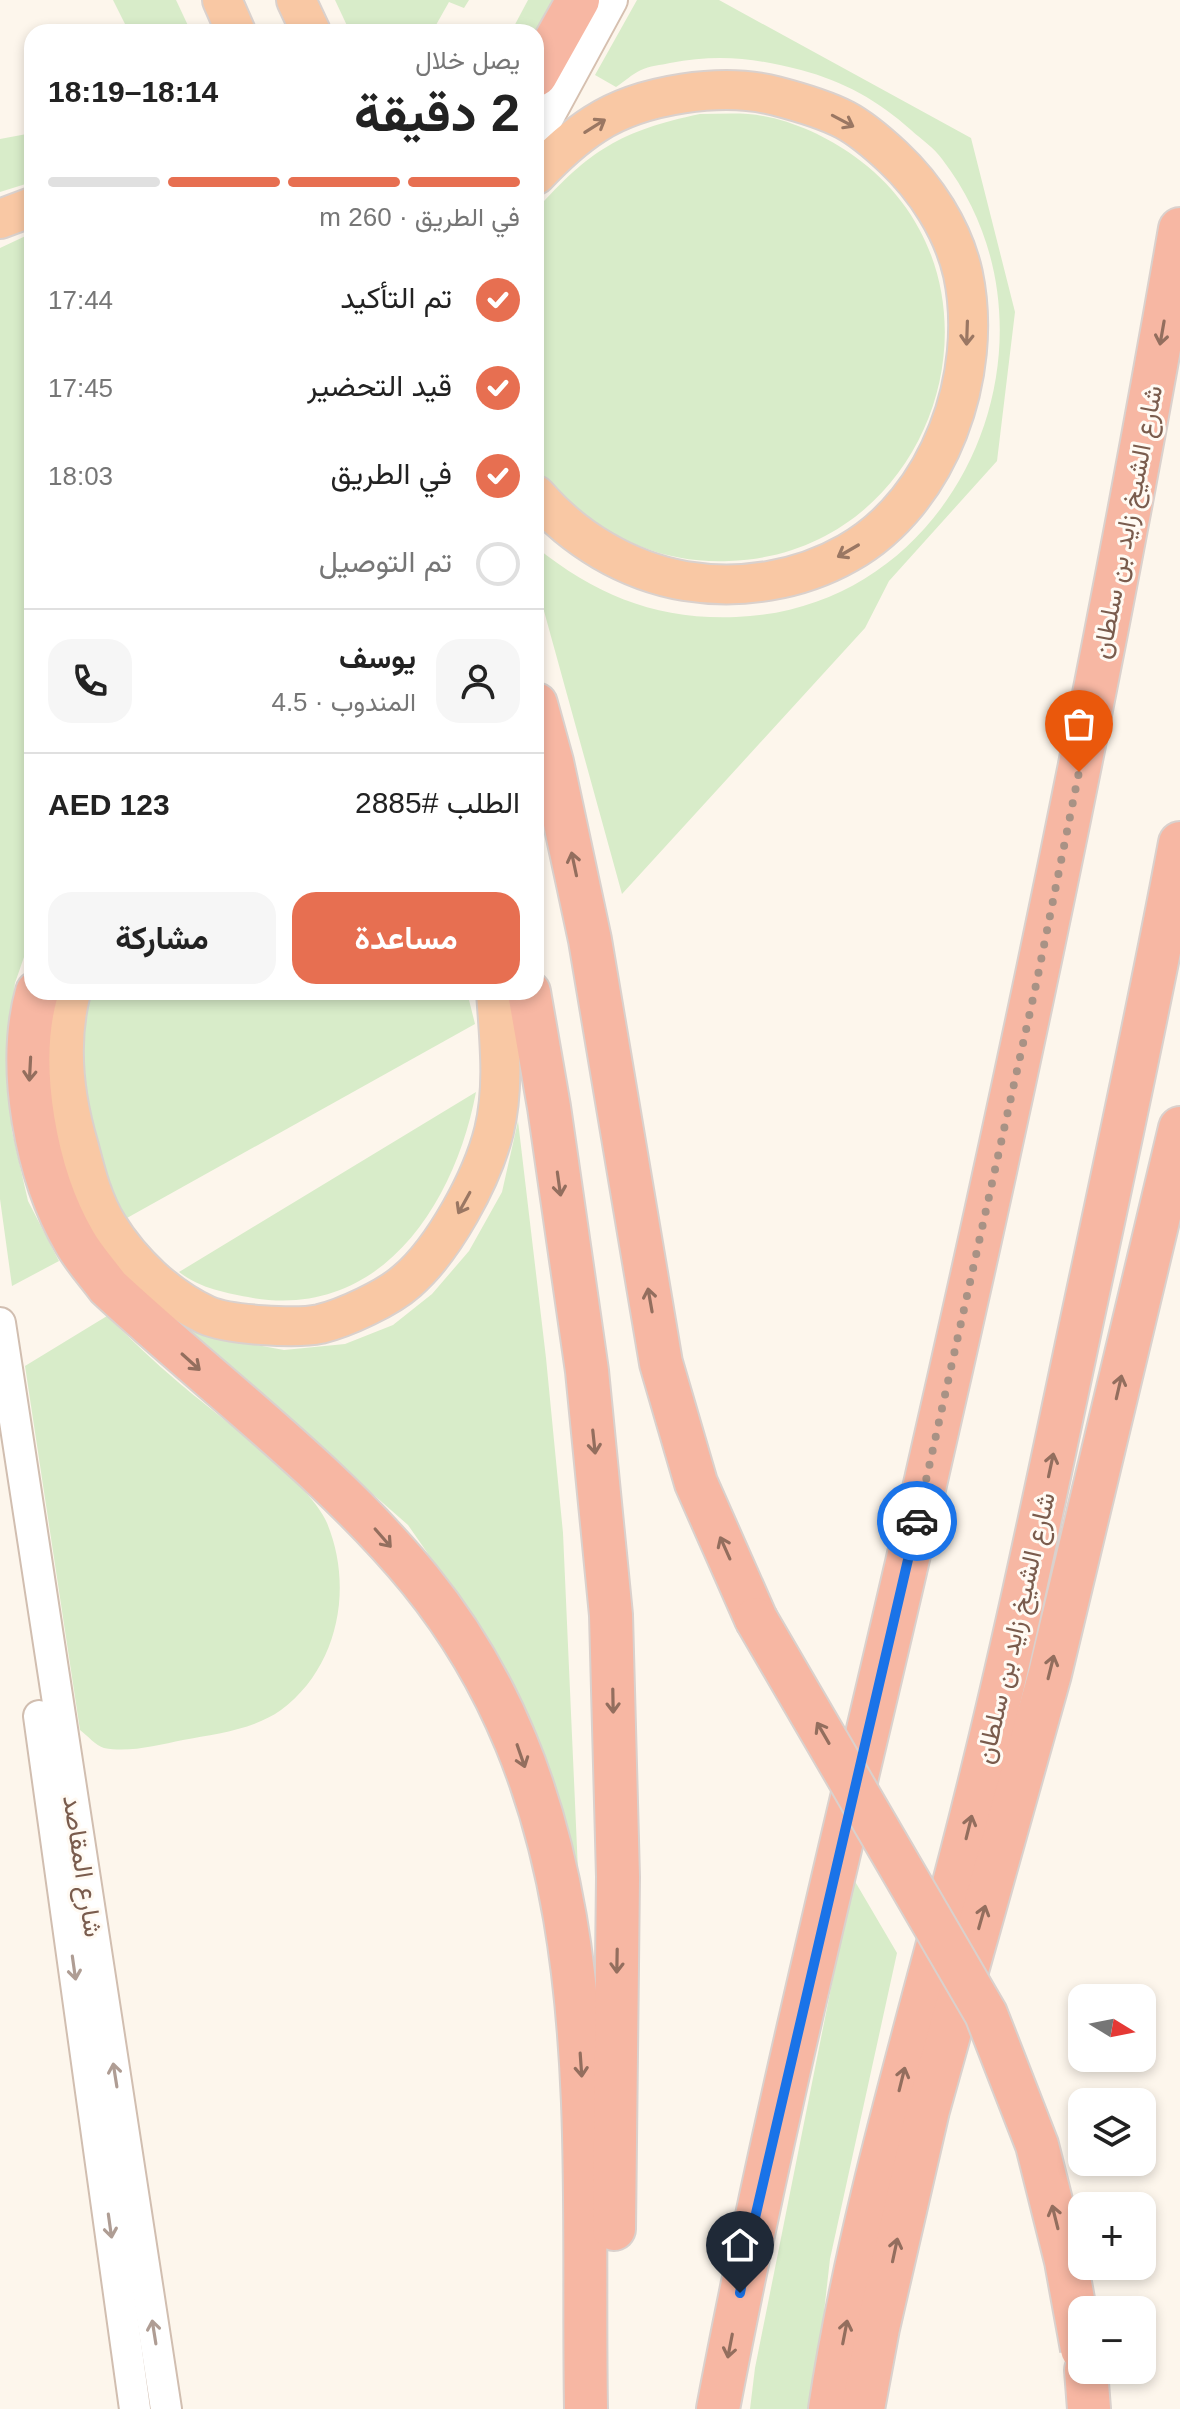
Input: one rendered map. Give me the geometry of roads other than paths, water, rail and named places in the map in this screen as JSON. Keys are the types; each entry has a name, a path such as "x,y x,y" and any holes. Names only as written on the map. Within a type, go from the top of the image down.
{"highway":[{"path":"222,0 232,24"},
{"path":"296,0 307,24"},
{"path":"544,61 578,0"},
{"path":"544,167 597,122 651,100 698,91 753,90 803,103 845,120 879,144 916,179 943,222 963,273 968,316 966,364 956,414 939,454 912,496 882,527 849,553 808,570 760,584 712,586 660,576 618,560 585,540 544,505"},
{"path":"0,219 24,210"},
{"name":"شارع الشيخ زايد بن سلطان","path":"718,2409 751,2235 930,1463 1036,985 1134,497 1180,229"},
{"path":"544,733 590,940 661,1363 696,1483 756,1619 986,2014 1037,2145 1072,2296"},
{"name":"شارع الشيخ زايد بن سلطان","path":"830,2409 861,2247 1021,1610 1157,968 1180,843"},
{"path":"35,1000 29,1084 37,1143 58,1208 92,1234"},
{"path":"70,1000 63,1046 66,1088 90,1188 92,1234 108,1287 209,1316 266,1325 319,1324 365,1306 406,1282 444,1238 469,1195 494,1131 501,1074 496,1000"},
{"path":"530,1000 587,1371 611,1615 618,1877 612,2409"},
{"path":"863,2409 878,2328 928,2110 1050,1674 1180,1128"},
{"path":"149,1300 368,1522 421,1581 475,1658 518,1745 554,1859 575,1970 584,2122 586,2409"},
{"path":"1087,2384 1089,2409"}],"main road":[{"path":"544,123 611,0"}],"street":[{"name":"شارع المقاصد","path":"0,1323 14,1473 135,2409"},
{"name":"شارع المقاصد","path":"0,1433 14,1473 166,2409"}]}
